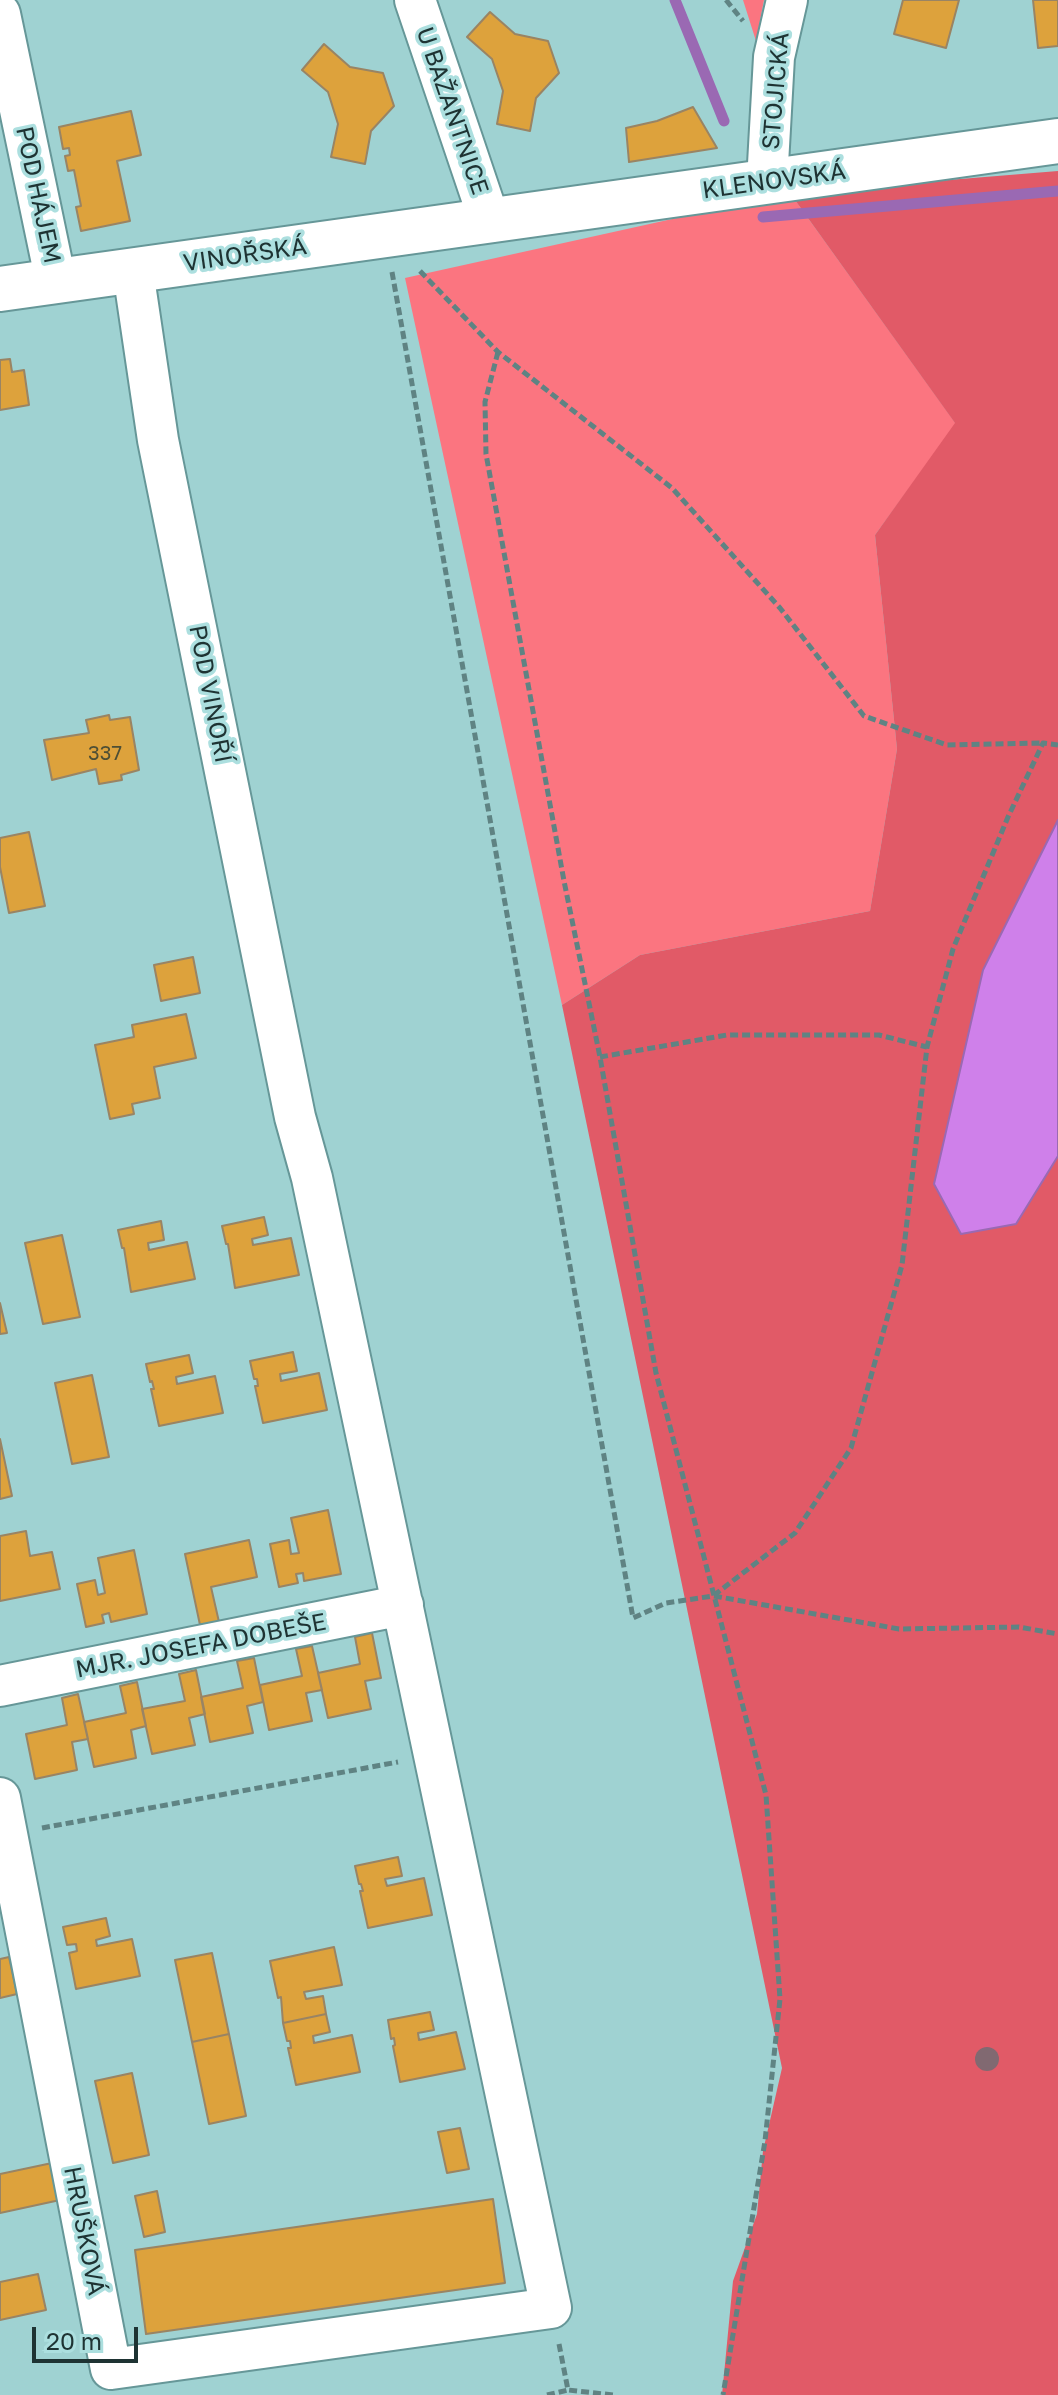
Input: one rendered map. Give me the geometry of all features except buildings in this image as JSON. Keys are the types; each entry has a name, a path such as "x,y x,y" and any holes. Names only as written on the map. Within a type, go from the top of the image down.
{"street":[{"name":"U BAŽANTNICE","path":"415,0 490,222"},
{"name":"STOJICKÁ","path":"767,182 774,57 787,0"},
{"name":"POD HÁJEM","path":"0,14 56,282"},
{"name":"KLENOVSKÁ","path":"490,222 1058,141"},
{"name":"VINOŘSKÁ","path":"0,289 490,222"},
{"name":"POD VINOŘÍ","path":"133,271 158,440 295,1117 312,1178 551,2308"},
{"name":"MJR. JOSEFA DOBEŠE","path":"0,1686 403,1605"},
{"name":"HRUŠKOVÁ","path":"4,1816 111,2369 551,2308"}],"path":[{"path":"386,236 498,352 672,488 780,608 864,716 947,745 1058,745"},
{"path":"386,236 633,1618 666,1603 713,1596 899,1629 1019,1627 1058,1634"},
{"path":"498,352 485,402 486,454 564,881 600,1057 656,1373 766,1795 780,1999 765,2141 723,2395"},
{"path":"713,1596 795,1533 851,1448 902,1265 927,1047 953,949 1008,817 1043,743"},
{"path":"600,1057 727,1035 879,1035 927,1047"},
{"path":"4,1816 434,1755"},
{"path":"551,2308 568,2390"},
{"path":"547,2395 568,2390 613,2395"}],"shaded area":[{"path":"743,0 764,0 756,41"},
{"path":"1058,171 1058,820 983,970 961,1233 1016,1224 1058,1156 1058,2395 722,2395 733,2281 757,2214 763,2151 782,2068 562,1005 640,955 870,911 897,749 875,535 955,423 790,193"},
{"path":"790,193 956,424 875,535 897,749 870,911 640,955 562,1005 405,278"},
{"path":"1058,820 1058,1156 1016,1224 961,1234 934,1184 983,970"}],"waterway":[{"path":"675,0 724,121"},
{"path":"763,217 1058,191"}]}
